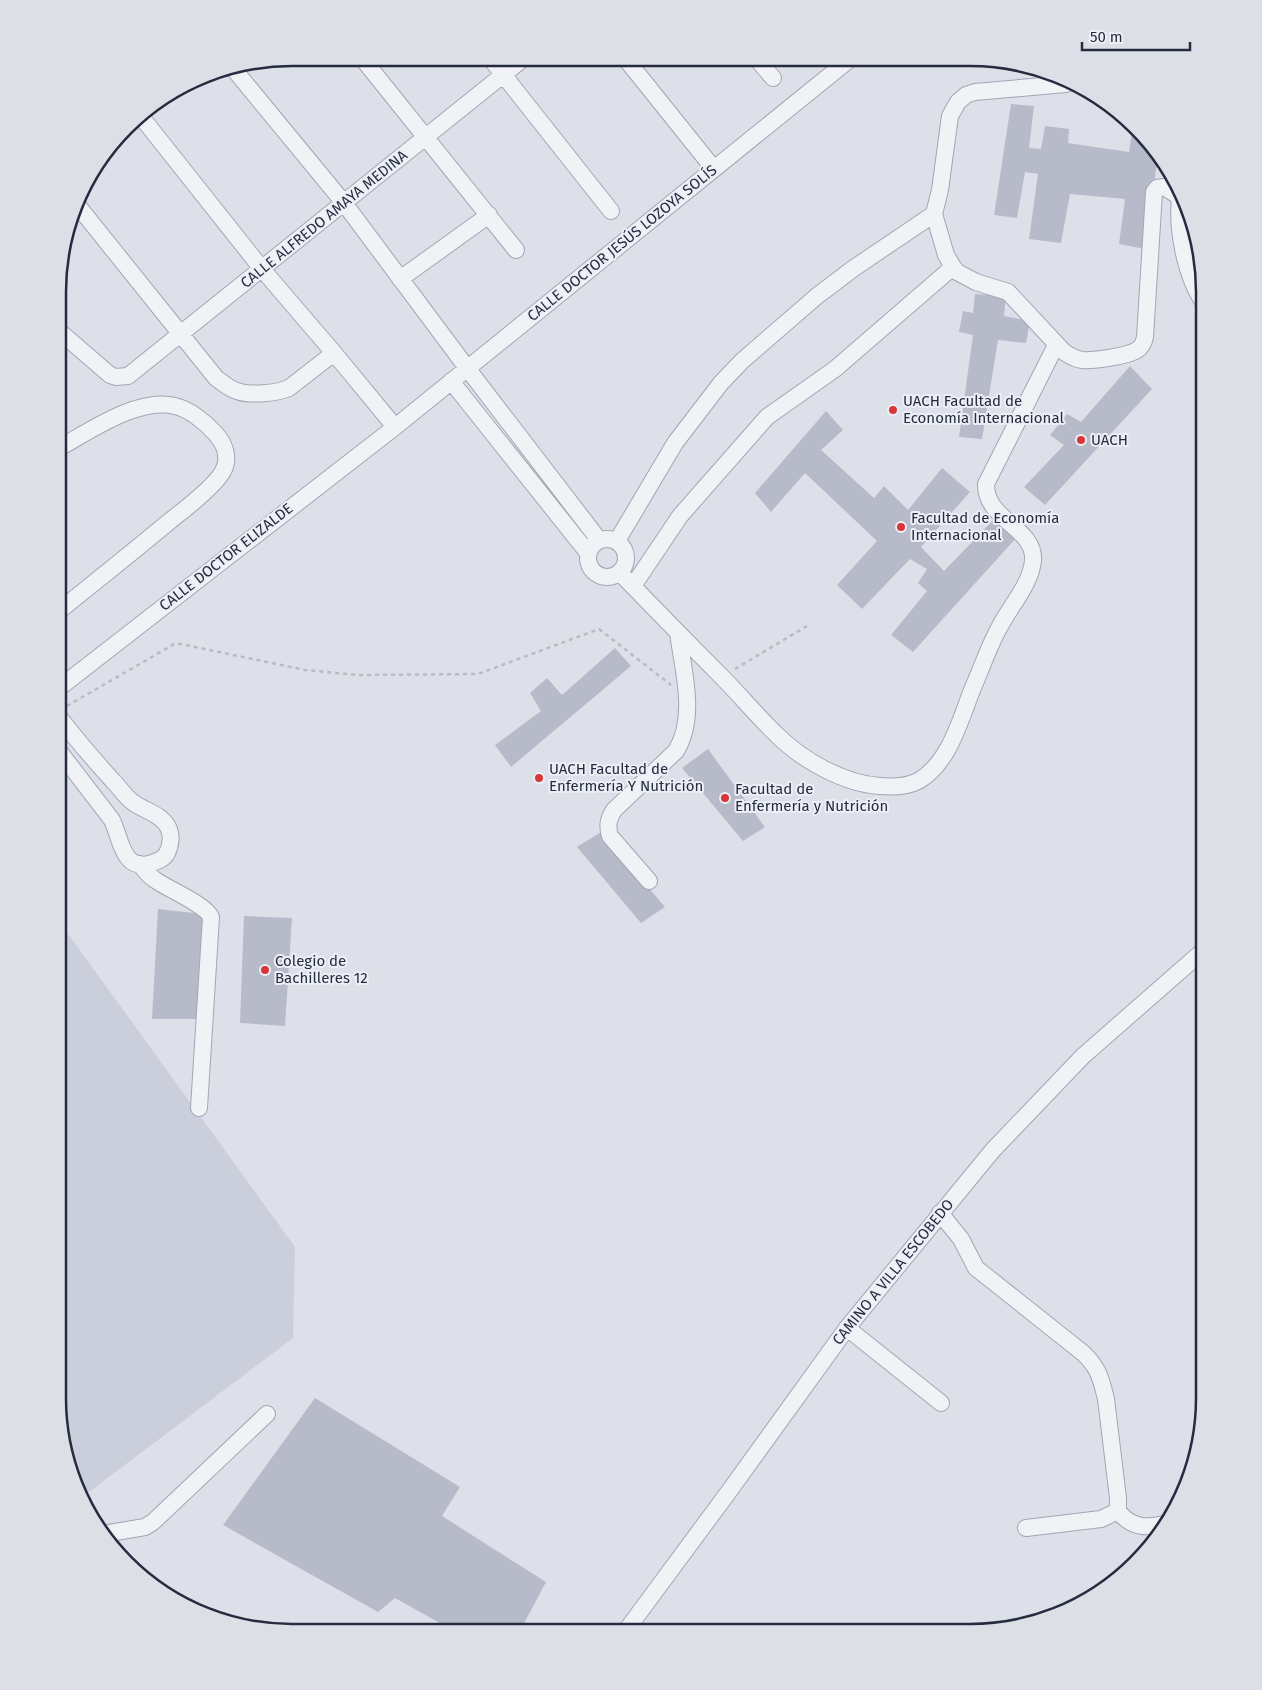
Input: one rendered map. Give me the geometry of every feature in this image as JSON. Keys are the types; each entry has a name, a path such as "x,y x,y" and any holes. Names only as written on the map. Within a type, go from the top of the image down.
{"street":[{"path":"368,66 516,250"},
{"path":"496,66 611,212"},
{"name":"CALLE ALFREDO AMAYA MEDINA","path":"66,337 110,375 123,377 134,372 514,66"},
{"path":"631,66 714,169"},
{"path":"763,66 773,78"},
{"name":"CALLE DOCTOR JESÚS LOZOYA SOLÍS","path":"395,427 841,66"},
{"path":"237,73 344,203 467,368 600,540"},
{"path":"1059,85 975,92 966,95 958,102 950,116 940,190 934,214 946,255 958,272 976,282 1008,292 1056,345 1072,357 1083,360 1129,353 1140,349 1145,337 1154,192 1158,188 1164,187 1171,190"},
{"path":"144,121 262,269 334,352 395,427"},
{"path":"81,210 216,378 235,391 244,393 276,391 289,388 334,352"},
{"path":"1181,212 1181,243 1195,277"},
{"path":"617,541 675,443 721,383 737,366 817,296 854,268 934,214"},
{"path":"400,279 489,215"},
{"path":"633,586 680,516 767,417 836,369 953,267"},
{"path":"620,573 778,736 803,756 846,779 871,786 900,787 921,779 936,766 944,755 998,628 1026,583 1031,570 1033,560 1029,544 1025,537 991,505 987,495 986,484 1056,345"},
{"path":"451,381 588,554"},
{"path":"66,444 125,413 146,406 163,404 182,409 212,430 220,439 227,463 223,473 196,500 66,605"},
{"name":"CALLE DOCTOR ELIZALDE","path":"66,683 395,427"},
{"path":"600,540 617,541 622,545 626,556 626,562 620,573 608,578 597,575 589,566 588,554 590,548 600,540"},
{"path":"649,881 610,836 609,818 614,810 676,751 684,735 687,697 678,633"},
{"path":"66,726 133,803 162,820 168,827 170,844 167,854 159,861 148,865 126,858 112,820 66,759"},
{"path":"77,774 94,760"},
{"path":"100,806 121,789"},
{"path":"140,864 147,874 156,881 205,908 211,917 199,1108"},
{"name":"CAMINO A VILLA ESCOBEDO","path":"630,1624 847,1328 993,1150 1082,1056 1196,957"},
{"path":"940,1214 961,1240 976,1268 1083,1353 1099,1372 1106,1399 1118,1511 1125,1520 1134,1525 1156,1525"},
{"path":"847,1328 941,1403"},
{"path":"111,1533 145,1527 153,1522 267,1414"},
{"path":"1026,1528 1101,1519 1118,1511"}],"path":[{"path":"722,677 807,626"},
{"path":"66,706 176,643 304,670 359,676 478,674 599,629 687,697"}],"shaded area":[{"path":"66,931 295,1247 293,1338 88,1493 74,1456 68,1427 66,1398"}],"building":[{"path":"1011,104 1034,106 1029,148 1041,149 1045,126 1069,129 1068,143 1129,152 1132,134 1157,165 1145,249 1119,244 1125,199 1070,194 1061,243 1029,239 1038,174 1025,172 1017,218 994,215"},
{"path":"975,294 1006,296 1004,316 1030,321 1026,343 998,340 982,439 959,437 973,335 959,332 963,311 973,313"},
{"name":"UACH","path":"1130,366 1152,389 1045,505 1024,487 1064,445 1050,435 1067,414 1081,422"},
{"name":"Facultad de Economía Internacional","path":"826,411 843,430 821,450 874,498 884,486 908,510 942,468 970,492 921,547 944,571 996,517 1017,537 913,652 891,635 927,591 918,583 927,569 910,559 862,609 837,585 877,541 805,473 771,512 755,493"},
{"path":"615,648 631,666 511,767 495,745 541,711 530,693 547,678 562,695"},
{"name":"Facultad de Enfermería y Nutrición","path":"708,749 765,827 743,841 682,768"},
{"path":"601,832 665,907 641,923 577,847"},
{"path":"158,909 203,914 200,1019 152,1019"},
{"name":"Colegio de Bachilleres 12","path":"244,916 292,918 285,1026 240,1023"},
{"path":"315,1398 460,1487 442,1516 546,1582 524,1624 441,1624 395,1598 378,1612 223,1525"}],"place":[{"name":"UACH Facultad de Economía Internacional","path":"893,410"},
{"name":"UACH","path":"1081,440"},
{"name":"Facultad de Economía Internacional","path":"901,527"},
{"name":"UACH Facultad de Enfermería Y Nutrición","path":"539,778"},
{"name":"Facultad de Enfermería y Nutrición","path":"725,798"},
{"name":"Colegio de Bachilleres 12","path":"265,970"}]}
